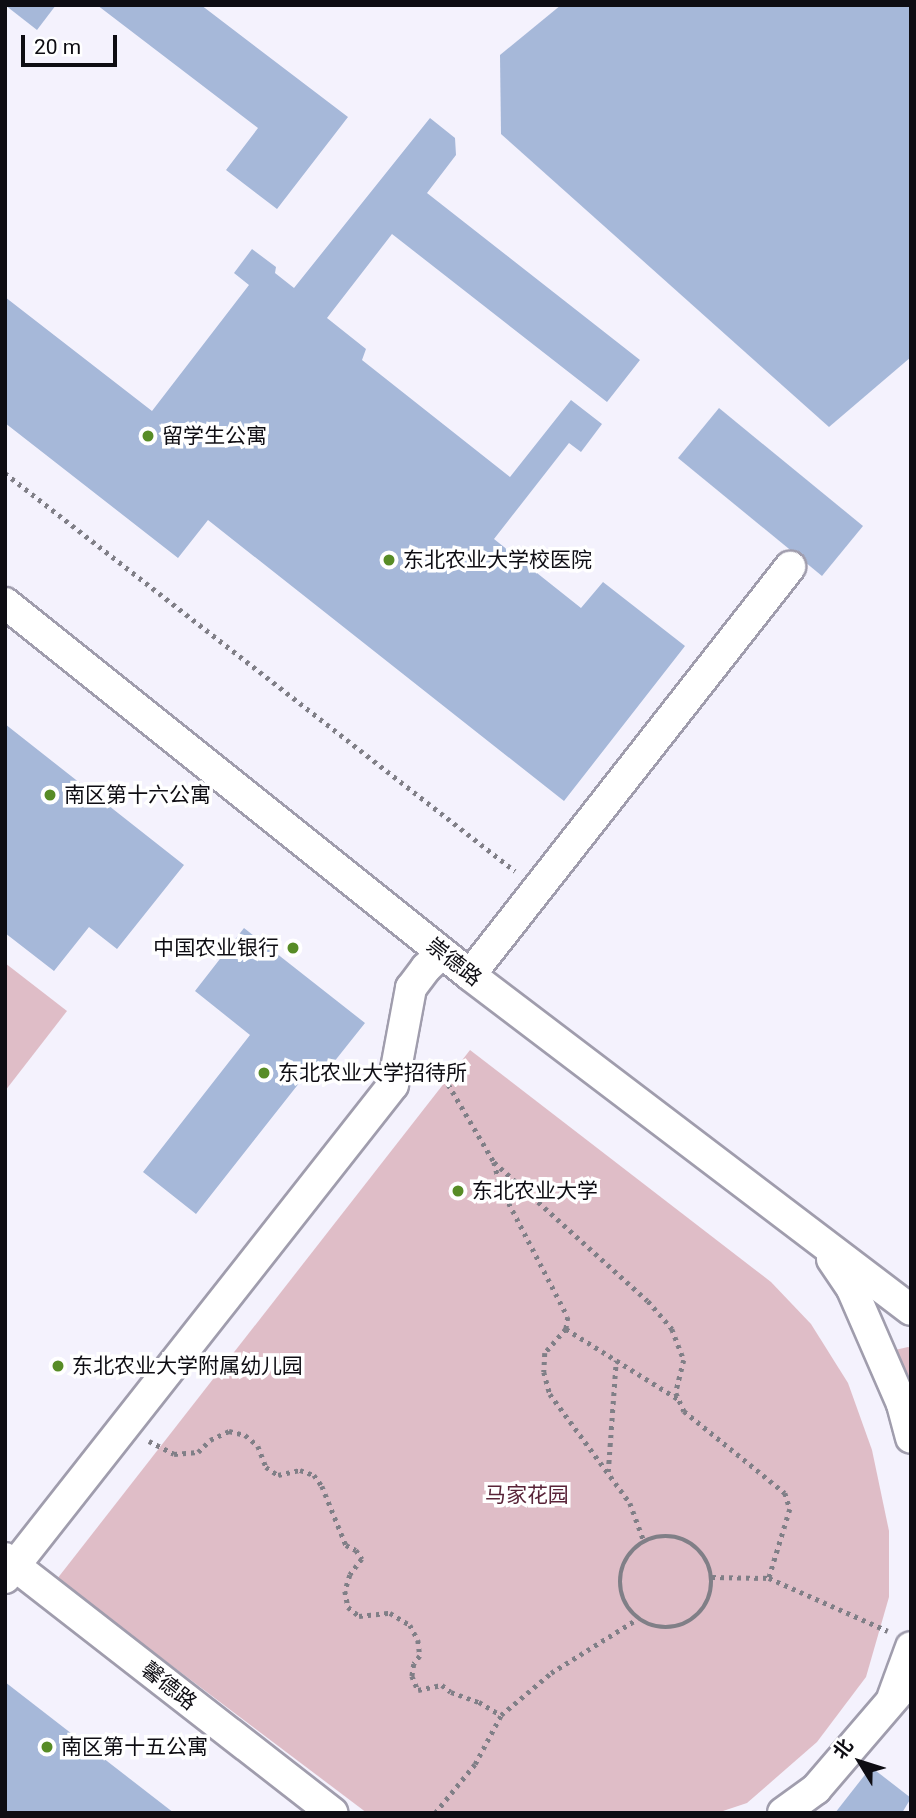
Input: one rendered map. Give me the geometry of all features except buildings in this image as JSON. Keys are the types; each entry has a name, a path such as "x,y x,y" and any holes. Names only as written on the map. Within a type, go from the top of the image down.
{"street":[{"path":"470,975 790,567"},
{"name":"崇德路","path":"5,603 470,975 816,1235 911,1310"},
{"path":"8,1567 124,1427 393,1086 411,988 442,953"},
{"path":"816,1235 852,1289 902,1404 911,1438"},
{"name":"馨德路","path":"8,1567 333,1813"},
{"path":"783,1813 816,1789 902,1687 905,1641"}],"path":[{"path":"5,473 536,888"},
{"path":"400,1042 444,1077 494,1162 501,1188 568,1317 566,1329 545,1353 544,1372 550,1394 630,1503 644,1541"},
{"path":"494,1162 648,1301 672,1329 684,1360 677,1385 678,1399 684,1411 741,1454 789,1500 790,1509 769,1578"},
{"path":"566,1329 678,1399"},
{"path":"608,1473 616,1360"},
{"path":"124,1427 174,1454 198,1452 210,1440 229,1431 245,1435 258,1446 266,1467 278,1475 300,1470 314,1475 322,1486 346,1545 356,1550 362,1559 350,1575 345,1591 348,1607 359,1616 390,1613 410,1626 418,1640 420,1656 414,1664 412,1676 418,1690 442,1685 451,1692 479,1702 501,1715"},
{"path":"659,1536 688,1541 704,1556 712,1577 711,1592 705,1606 695,1618 681,1626 666,1629 637,1619 623,1600 619,1577 632,1550 644,1541 659,1536"},
{"path":"712,1577 769,1578 905,1641"},
{"path":"435,1813 475,1764 501,1715 551,1673 637,1619"}],"green space":[{"path":"5,963 67,1011 5,1091"},
{"name":"马家花园","path":"470,1050 771,1282 811,1324 848,1383 872,1450 889,1531 889,1597 866,1677 817,1742 747,1803 717,1813 367,1813 57,1579"},
{"path":"911,1348 911,1413 895,1350"}],"place":[{"name":"留学生公寓","path":"148,436"},
{"name":"东北农业大学校医院","path":"389,560"},
{"name":"南区第十六公寓","path":"50,795"},
{"name":"中国农业银行","path":"293,948"},
{"name":"东北农业大学招待所","path":"264,1073"},
{"name":"东北农业大学","path":"458,1191"},
{"name":"东北农业大学附属幼儿园","path":"58,1366"},
{"name":"南区第十五公寓","path":"47,1747"}]}
